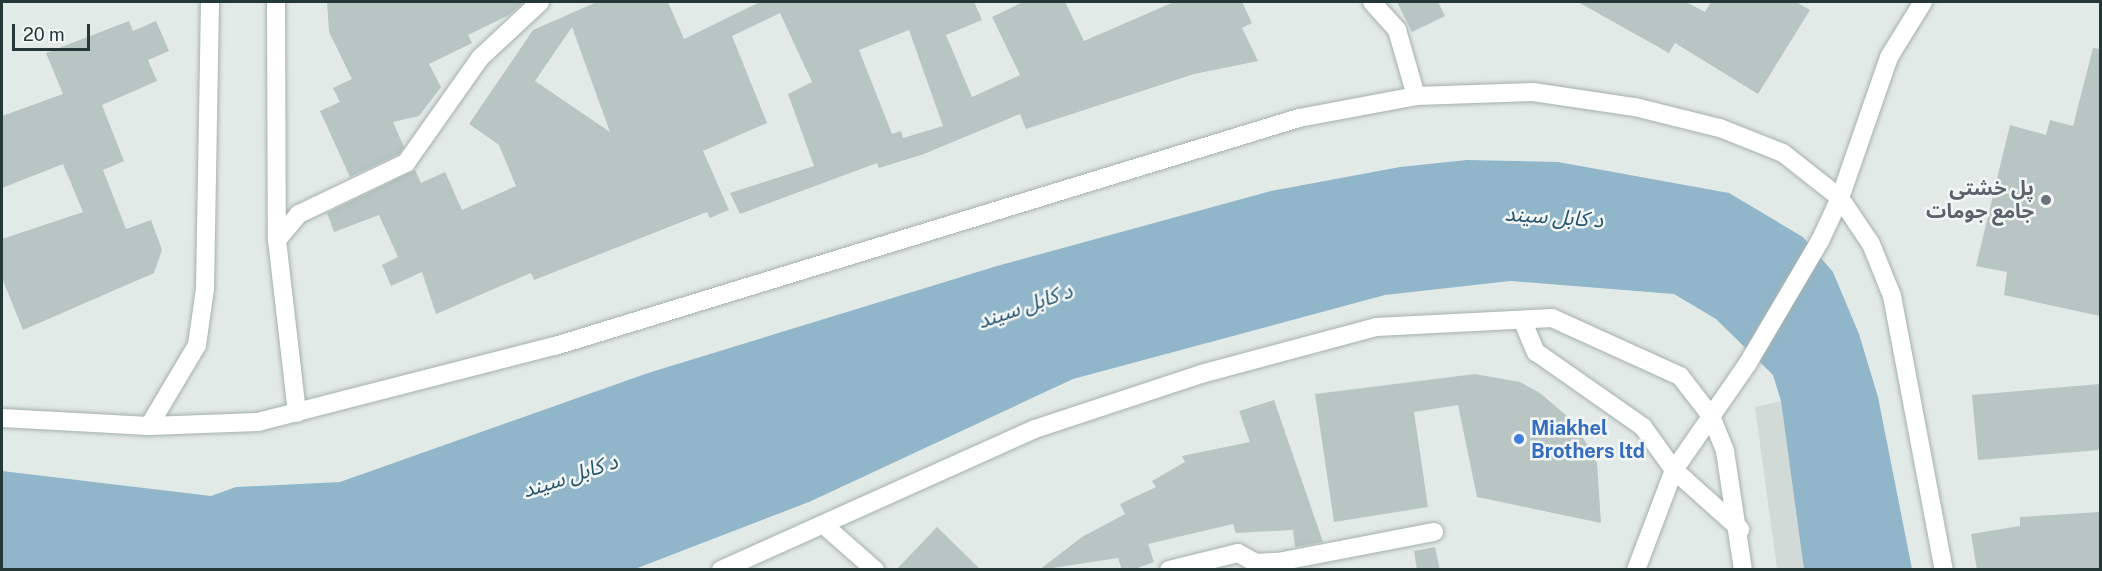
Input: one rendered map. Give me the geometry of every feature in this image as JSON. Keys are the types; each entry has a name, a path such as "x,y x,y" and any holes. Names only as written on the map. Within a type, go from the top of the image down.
{"street":[{"path":"149,426 197,345 205,289 210,2"},
{"path":"276,2 277,240 297,413"},
{"path":"277,240 299,214 406,163 480,58 540,2"},
{"path":"1372,2 1397,30 1416,96"},
{"path":"1636,570 1674,470 1748,363 1820,241 1840,198 1889,57 1923,2"},
{"path":"2,418 149,426 258,422 555,346 1236,135 1299,118 1416,96 1533,92 1635,107 1720,128 1783,153 1840,198 1867,235 1892,296 1944,570"},
{"path":"720,570 825,526 1035,429 1201,374 1376,327 1523,322 1552,318 1680,376 1711,416 1725,451 1740,529 1743,570"},
{"path":"1523,322 1536,352 1643,427 1674,470 1740,529"},
{"path":"825,526 875,570"},
{"path":"1169,570 1238,553 1256,563 1278,562 1434,532"}],"shaded area":[{"path":"1781,401 1796,494 1804,569 1777,569 1755,407"}],"water":[{"name":"د کابل سيند","path":"1467,160 1558,162 1729,193 1803,237 1833,272 1859,334 1878,397 1912,569 1804,569 1781,401 1773,375 1716,319 1674,294 1510,281 1385,295 1073,379 809,502 635,569 2,570 2,471 211,496 236,487 340,482 648,373 997,266 1271,191 1400,167"}],"building":[{"path":"327,2 524,2 509,15 468,35 472,43 429,64 441,87 419,116 393,122 404,147 399,154 350,177 320,111 340,102 333,88 352,79 329,32"},
{"path":"597,2 668,2 684,39 760,2 974,2 982,20 946,35 972,97 1020,75 992,17 1023,2 1065,2 1084,41 1174,2 1242,2 1252,23 1242,28 1258,61 1194,74 1026,129 1020,114 924,154 879,168 877,163 740,214 730,193 814,166 788,94 812,82 780,13 732,36 767,123 703,151 729,210 710,218 707,212 534,280 531,273 436,314 422,272 391,286 382,265 398,257 379,215 334,232 327,213 415,170 421,183 445,172 462,210 516,186 499,145 469,124 533,30","holes":["572,27 610,132 535,81","909,30 943,126 903,138 901,131 892,134 859,50"]},
{"path":"1397,2 1438,2 1445,16 1412,32"},
{"path":"1578,2 1686,2 1705,12 1711,2 1796,2 1810,10 1758,94 1675,43 1669,53"},
{"path":"129,21 133,31 156,21 169,51 148,60 157,81 102,105 124,161 103,170 126,229 151,220 162,250 154,273 23,330 2,278 2,239 83,212 63,164 2,188 2,116 63,94 46,53"},
{"name":"پل خشتی جامع جومات","path":"2093,48 2100,49 2100,316 2004,295 2007,272 1976,266 2010,125 2046,135 2050,120 2073,126"},
{"path":"1475,374 1520,382 1540,393 1575,423 1597,463 1601,523 1477,497 1458,405 1414,412 1428,507 1334,522 1315,394"},
{"path":"2100,384 2100,450 1978,460 1972,395"},
{"path":"1274,400 1323,542 1295,547 1293,530 1236,533 1233,524 1148,544 1154,562 1132,570 1122,570 1118,558 1039,570 1082,537 1125,514 1120,504 1156,487 1152,481 1185,462 1182,456 1250,442 1239,411"},
{"path":"2100,512 2100,570 1977,570 1971,534 2020,526 2020,517"},
{"path":"937,527 981,570 896,570"},
{"path":"1435,547 1440,570 1417,570 1414,551"}],"place":[{"name":"پل خشتی جامع جومات","path":"2046,200"},
{"name":"Miakhel Brothers ltd","path":"1519,439"}]}
